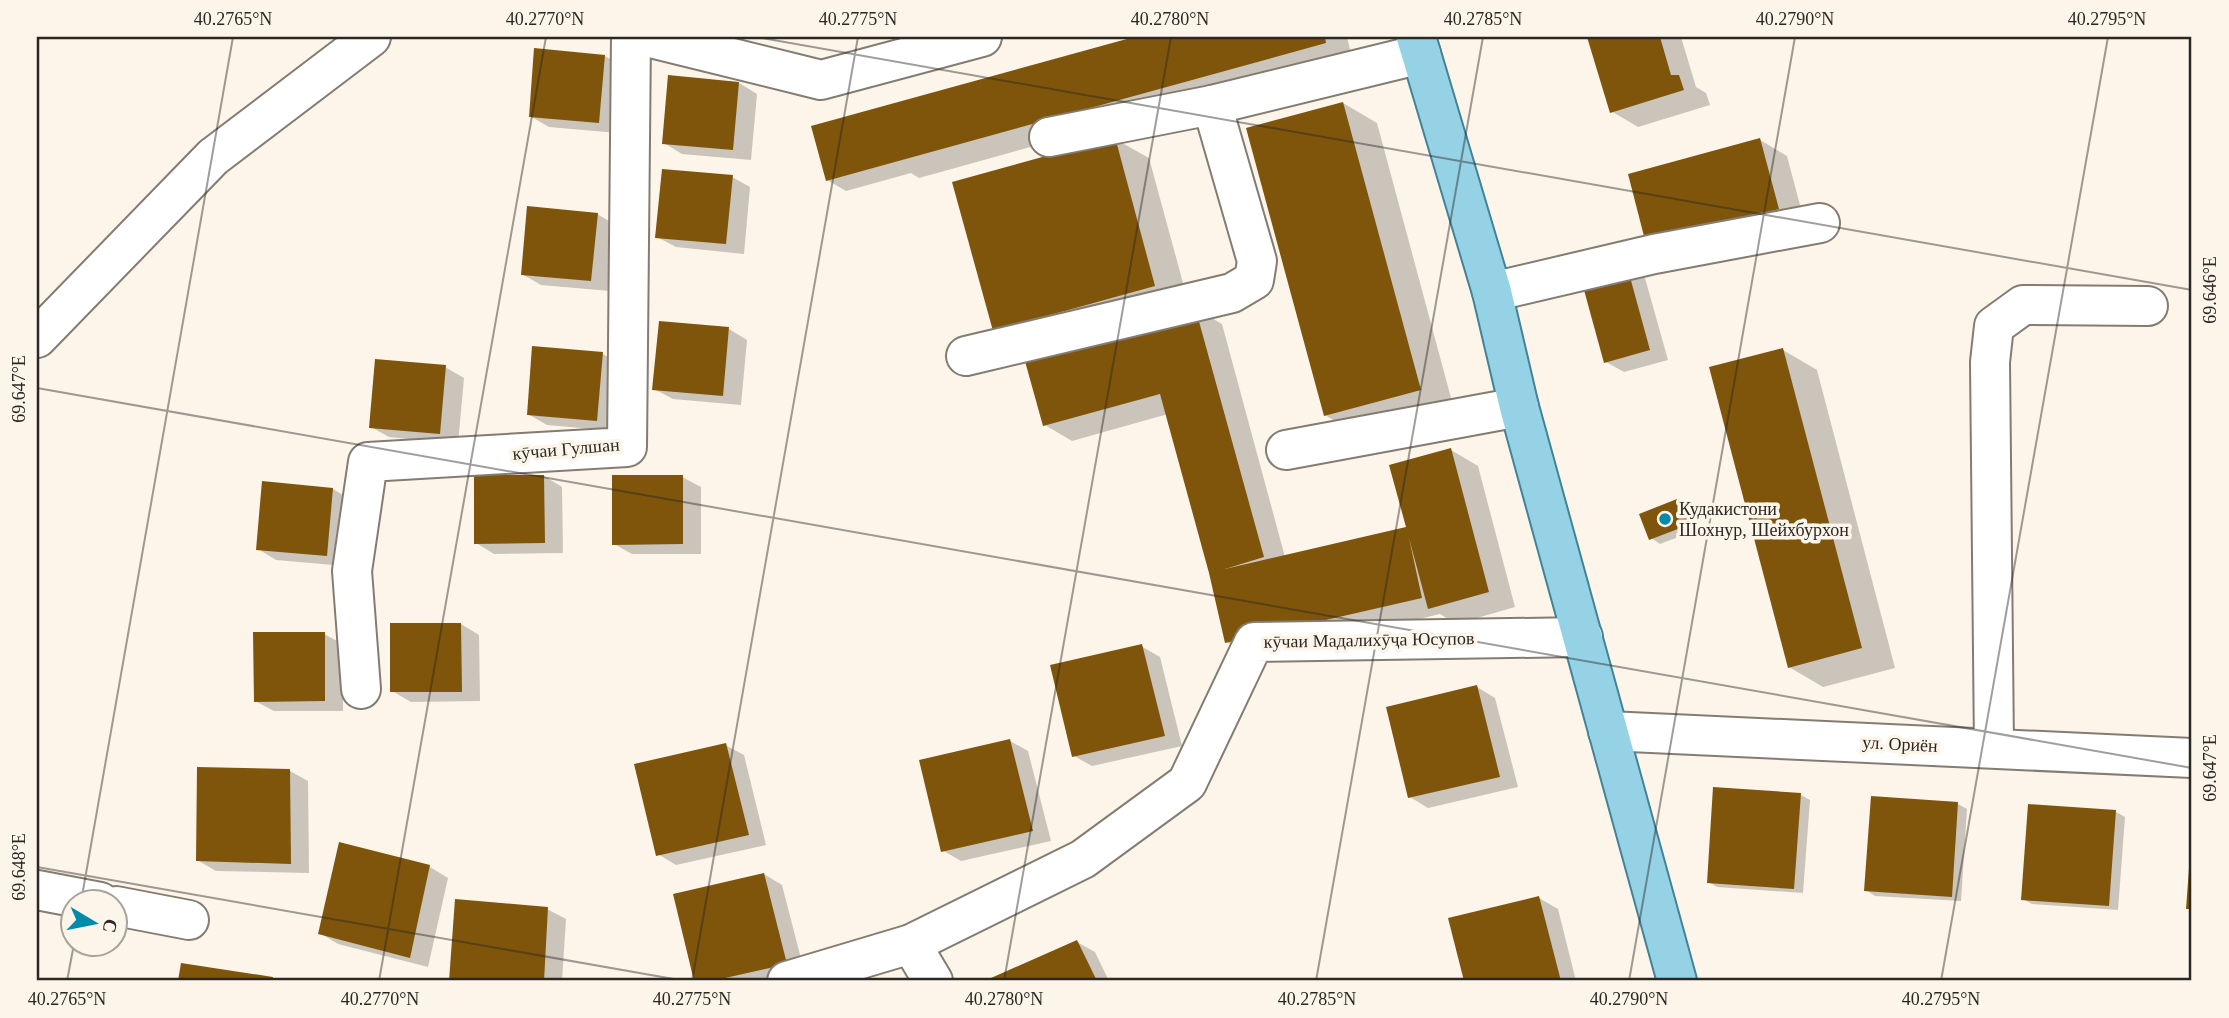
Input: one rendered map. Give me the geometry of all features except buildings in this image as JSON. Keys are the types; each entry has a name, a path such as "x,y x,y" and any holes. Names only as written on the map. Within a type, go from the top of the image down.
{"main road":[{"path":"1418,46 1492,292 1519,407 1677,981"}],"street":[{"path":"37,338 214,157 371,37"},
{"name":"кӯчаи Гулшан","path":"361,689 352,571 368,462 626,447 631,37"},
{"path":"647,37 821,80 982,37"},
{"path":"1049,137 1212,105 1418,46"},
{"path":"965,356 1232,293 1254,280 1257,261 1212,105"},
{"path":"1492,292 1654,254 1820,223"},
{"path":"1994,748 1990,362 1994,326 2023,305 2148,306"},
{"path":"1286,450 1519,407"},
{"name":"кӯчаи Мадалихӯҷа Юсупов","path":"787,981 911,944 1083,859 1186,783 1254,642 1583,638"},
{"name":"ул. Ориён","path":"1608,730 2192,758"},
{"path":"37,890 60,894"},
{"path":"130,909 189,920"},
{"path":"911,944 933,981"}],"place":[{"name":"Кудакистони Шохнур, Шейхбурхон","path":"1665,519"}]}
